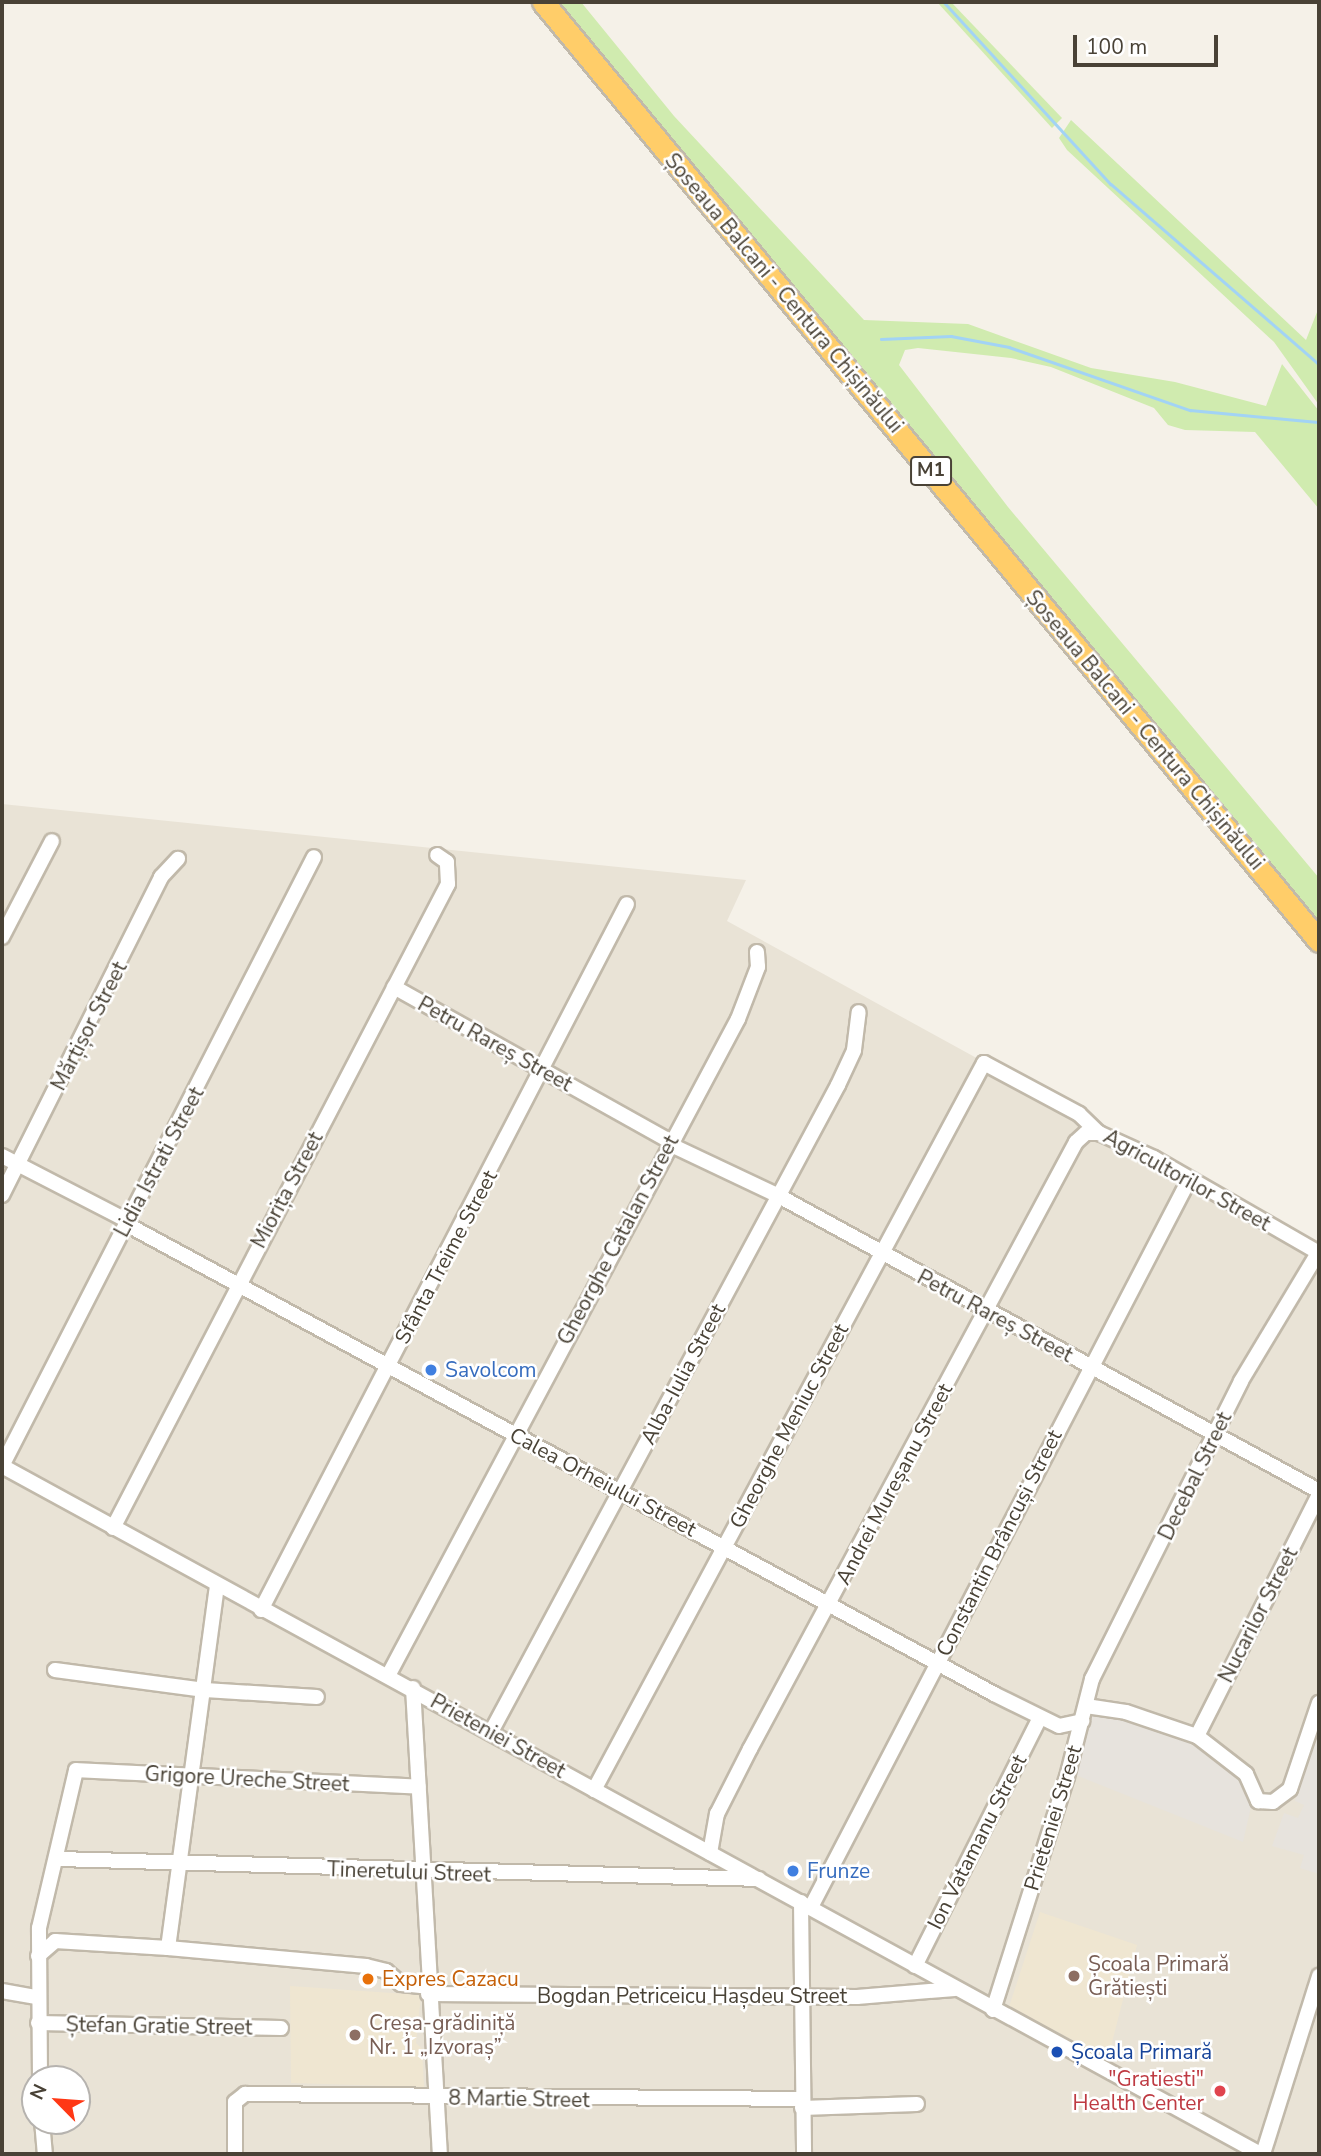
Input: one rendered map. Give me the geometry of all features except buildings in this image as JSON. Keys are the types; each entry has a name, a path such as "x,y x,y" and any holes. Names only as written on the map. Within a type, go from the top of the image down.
{"highway":[{"name":"Șoseaua Balcani - Centura Chișinăului","path":"543,2 1319,941"}],"street":[{"path":"2,937 52,841"},
{"name":"Miorița Street","path":"113,1528 237,1284 448,884 447,862 437,855"},
{"name":"Lidia Istrati Street","path":"2,1466 314,857"},
{"name":"Mărțișor Street","path":"2,1195 162,877 178,859"},
{"name":"Sfânta Treime Street","path":"261,1610 543,1072 627,905"},
{"name":"Gheorghe Catalan Street","path":"388,1674 669,1142 738,1019 758,967 757,952"},
{"name":"Petru Rareș Street","path":"394,987 669,1142 777,1195 1319,1493"},
{"name":"Alba-Iulia Street","path":"491,1732 854,1050 859,1012"},
{"name":"Agricultorilor Street","path":"984,1063 1079,1114 1099,1133 1319,1253"},
{"name":"Gheorghe Meniuc Street","path":"594,1790 984,1063"},
{"name":"Andrei Mureșanu Street","path":"710,1853 717,1814 1079,1136 1099,1133"},
{"name":"Calea Orheiului Street","path":"2,1156 127,1222 386,1368 725,1545 1040,1718 1071,1727 1082,1721"},
{"name":"Constantin Brâncuși Street","path":"806,1904 938,1661 1089,1366 1189,1180"},
{"name":"Decebal Street","path":"1086,1706 1114,1632 1253,1358 1319,1253"},
{"name":"Prieteniei Street","path":"2,1466 261,1610 388,1674 993,2010 1261,2154"},
{"name":"Nucarilor Street","path":"1197,1736 1319,1493"},
{"path":"168,1948 205,1690 217,1585"},
{"path":"55,1670 205,1690 317,1697"},
{"path":"413,1688 428,1991 440,2154"},
{"path":"1086,1706 1145,1717 1197,1736 1246,1774 1258,1801 1273,1801 1290,1789 1319,1703"},
{"name":"Prieteniei Street","path":"993,2010 1086,1706"},
{"name":"Ion Vatamanu Street","path":"915,1966 1040,1718"},
{"name":"Grigore Ureche Street","path":"76,1770 419,1787"},
{"name":"Ștefan Gratie Street","path":"40,2065 36,1997 39,1928 58,1859 76,1770"},
{"name":"Tineretului Street","path":"58,1859 179,1866 760,1879"},
{"path":"804,2154 802,1997 806,1904"},
{"name":"Bogdan Petriceicu Hașdeu Street","path":"38,1956 55,1941 168,1948 366,1966 386,1971 401,1984 428,1991 802,1997 956,1989"},
{"path":"1261,2154 1319,1976"},
{"path":"2,1991 36,1997"},
{"name":"Ștefan Gratie Street","path":"38,2023 281,2028"},
{"name":"8 Martie Street","path":"235,2154 237,2098 293,2092 436,2097 917,2104"},
{"path":"44,2135 45,2154"}],"shaded area":[{"path":"2,804 746,880 727,921 1319,1246 1319,2154 2,2154"},
{"path":"1091,1715 1140,1722 1192,1740 1242,1774 1253,1798 1243,1842 1073,1774"},
{"path":"1319,1719 1319,1874 1300,1868 1304,1855 1272,1846 1284,1813 1298,1818 1304,1805 1295,1801"},
{"name":"Școala Primară Grătiești","path":"1040,1912 1137,1945 1108,2058 1009,2007"},
{"name":"Creșa-grădiniță Nr. 1 „Izvoraș”","path":"290,1986 421,1995 416,2043 422,2049 424,2087 291,2083"}],"green space":[{"path":"550,2 581,2 674,116 864,320 968,324 1091,368 1175,382 1266,406 1282,364 1319,411 1319,509 1255,432 1185,430 1168,425 1154,408 1051,367 1011,358 918,348 905,350 899,365 1008,507 1319,878 1319,934"},
{"path":"937,2 951,2 1062,118 1052,128"},
{"path":"1071,120 1306,340 1319,307 1319,405 1274,342 1067,150 1059,138"}],"waterway":[{"path":"944,2 1111,184 1319,364"},
{"path":"881,339 951,336 1009,347 1190,410 1317,422"}],"place":[{"name":"Savolcom","path":"431,1370"},
{"name":"Frunze","path":"793,1871"},
{"name":"Școala Primară Grătiești","path":"1074,1976"},
{"name":"Expres Cazacu","path":"368,1979"},
{"name":"Creșa-grădiniță Nr. 1 „Izvoraș”","path":"355,2035"},
{"name":"Școala Primară","path":"1057,2052"},
{"name":"\"Gratiesti\" Health Center","path":"1220,2091"}]}
